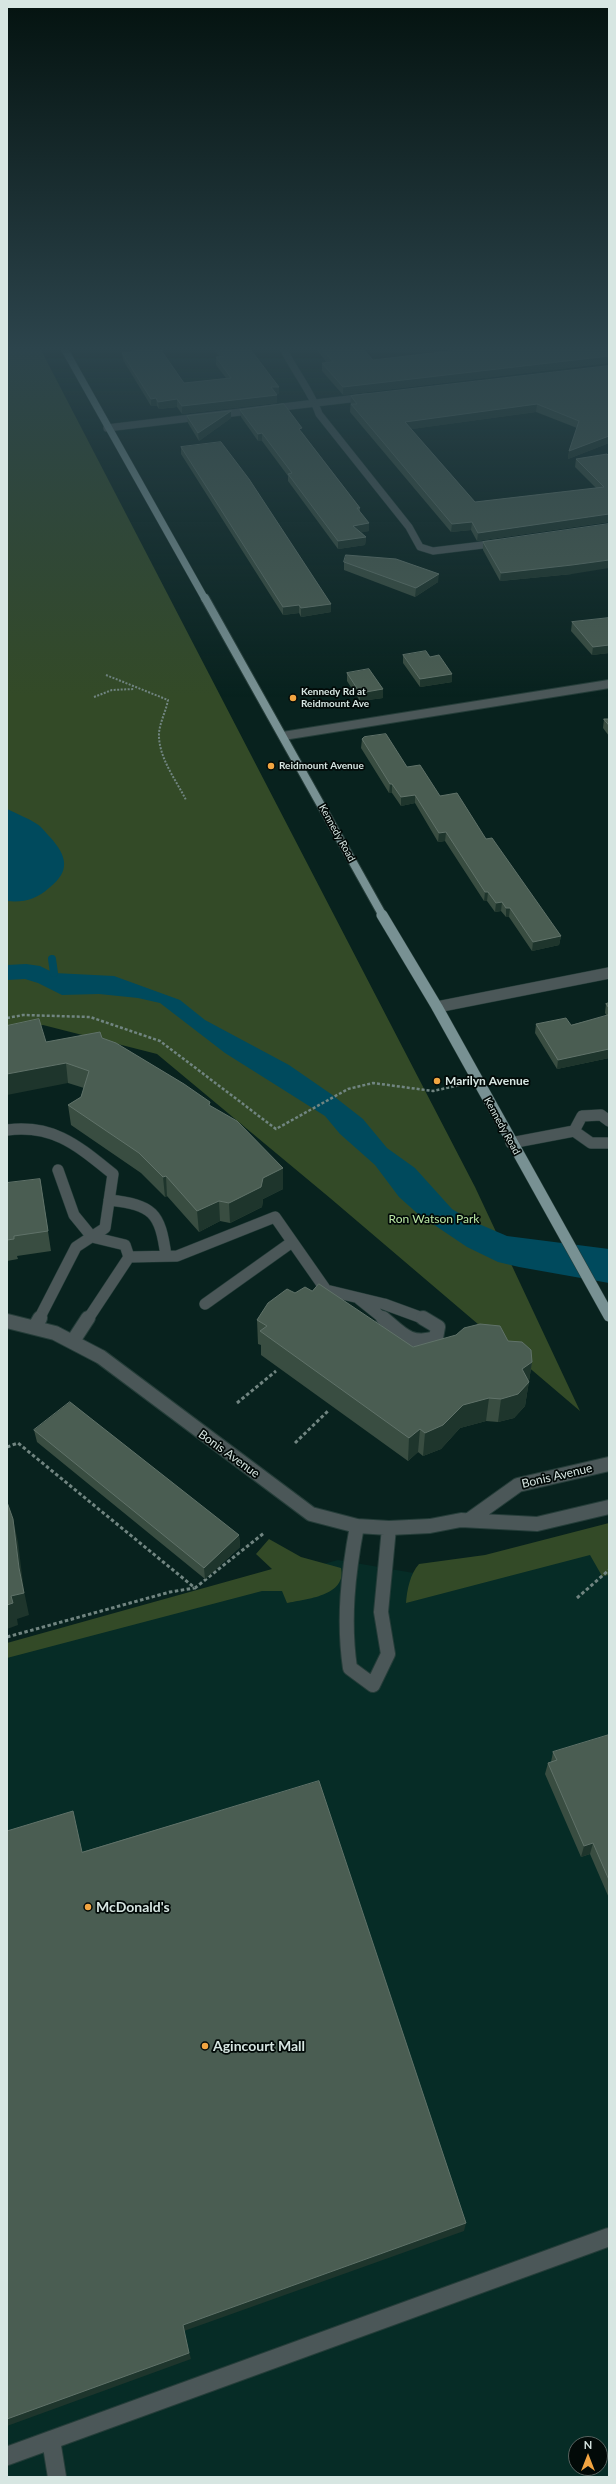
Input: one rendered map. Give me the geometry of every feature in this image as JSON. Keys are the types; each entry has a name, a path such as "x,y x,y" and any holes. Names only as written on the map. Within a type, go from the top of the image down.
{"main road":[{"name":"Kennedy Road","path":"129,466 283,736 398,943 437,1007 511,1143 609,1316"}],"street":[{"path":"360,466 409,527 420,547 433,551 450,550 511,541"},
{"path":"283,736 609,684"},
{"path":"437,1007 609,973"},
{"path":"574,1131 582,1116 601,1115 609,1121"},
{"path":"7,1130 24,1126 62,1135 113,1174 105,1228 76,1247 35,1327"},
{"path":"511,1143 574,1131 591,1143 609,1143"},
{"path":"58,1170 74,1215 92,1237 124,1245 129,1257"},
{"path":"109,1200 140,1202 156,1214 163,1231 166,1256"},
{"path":"129,1257 177,1256 275,1216 326,1290 359,1298 424,1316 438,1327 436,1338 423,1342 410,1340 359,1298"},
{"path":"205,1304 292,1242"},
{"path":"73,1340 129,1257"},
{"name":"Bonis Avenue","path":"7,1322 35,1327 73,1340 101,1357 311,1514 357,1526 389,1528 469,1520 537,1524 609,1507"},
{"name":"Bonis Avenue","path":"469,1520 518,1485 609,1464"},
{"path":"357,1526 345,1590 345,1641 350,1668 373,1685 388,1654 381,1612 389,1528"},
{"path":"7,2456 609,2237"},
{"path":"51,2440 57,2477"}],"path":[{"path":"106,675 168,700 167,713 158,735 162,750 186,800"},
{"path":"94,697 112,690 137,688"},
{"path":"7,1018 23,1015 90,1017 160,1041 276,1129 288,1124 348,1089 373,1082 433,1091 478,1082"},
{"path":"237,1403 276,1371"},
{"path":"295,1443 328,1411"},
{"path":"7,1447 18,1443 195,1588"},
{"path":"7,1637 170,1592 195,1588 264,1533"},
{"path":"578,1598 609,1570"}],"shaded area":[{"path":"609,1545 609,2477 7,2477 7,1651 338,1560 437,1577"}],"green space":[{"name":"Ron Watson Park","path":"7,466 101,466 475,1187 580,1411 330,1198 157,1054 43,1025 7,1032"},
{"path":"609,1523 609,1575 602,1576 590,1555 406,1603 407,1593 413,1572 419,1564 485,1555"},
{"path":"269,1539 301,1557 341,1568 341,1577 338,1585 332,1590 314,1598 287,1603 282,1591 262,1591 7,1658 7,1643 272,1569 256,1554"}],"water":[{"path":"7,809 41,827 56,844 63,857 63,869 61,876 56,882 40,895 24,901 7,901"},
{"path":"26,964 40,966 54,973 114,976 180,1000 205,1020 289,1065 331,1094 363,1119 387,1148 415,1168 452,1209 472,1221 507,1236 609,1249 609,1283 498,1262 467,1247 418,1214 399,1197 375,1165 340,1134 325,1116 225,1053 160,1003 138,998 99,994 62,995 38,983 25,979 7,980 7,965"}],"building":[{"path":"193,466 239,466 331,604 301,608 299,605 283,607"},
{"path":"287,466 328,466 360,508 357,508 369,523 353,526 366,537 338,541 288,474 292,473"},
{"path":"403,466 443,466 475,502 604,487 583,466 609,466 609,514 478,533 472,522 452,524"},
{"path":"609,524 609,560 501,573 483,542"},
{"path":"346,555 396,559 439,574 416,588 344,562"},
{"path":"609,618 609,645 593,647 572,622"},
{"path":"426,651 430,657 439,655 452,674 420,679 403,655"},
{"path":"369,669 383,689 360,693 347,673"},
{"path":"604,719 609,719 609,725"},
{"path":"386,734 407,767 420,765 440,796 457,793 486,839 492,838 561,936 533,942 510,908 506,908 502,902 496,903 488,892 485,892 446,832 439,833 415,795 401,797 392,784 390,784 362,739 364,737"},
{"path":"609,1015 609,1049 558,1060 536,1024 566,1018 571,1025"},
{"path":"39,1019 46,1042 100,1032 102,1038 116,1043 184,1084 210,1102 209,1105 237,1121 283,1168 263,1178 261,1187 229,1203 219,1201 197,1211 166,1176 163,1177 139,1153 68,1105 81,1097 89,1071 66,1063 7,1074 7,1026"},
{"path":"40,1179 48,1231 14,1236 14,1239 7,1240 7,1183"},
{"path":"319,1284 413,1347 456,1335 464,1328 480,1324 500,1326 508,1341 522,1342 531,1350 532,1362 522,1369 529,1382 518,1394 501,1399 489,1398 463,1405 443,1425 425,1433 420,1429 409,1438 260,1331 267,1326 257,1320 268,1303 287,1289 295,1293 305,1287 312,1291"},
{"path":"70,1402 239,1535 204,1568 34,1430"},
{"path":"7,1502 13,1519 19,1568 24,1593 11,1596 13,1603 7,1605"},
{"path":"609,1735 609,1880 593,1843 584,1846 548,1763 557,1760 553,1752"},
{"name":"Agincourt Mall","path":"319,1781 466,2223 183,2325 189,2353 7,2419 7,1831 73,1811 82,1852"}],"waterway":[{"path":"52,959 54,973"}],"place":[{"name":"Kennedy Rd at Reidmount Ave","path":"293,698"},
{"name":"Reidmount Avenue","path":"271,766"},
{"name":"Marilyn Avenue","path":"437,1081"},
{"name":"McDonald's","path":"88,1907"},
{"name":"Agincourt Mall","path":"205,2046"}]}
